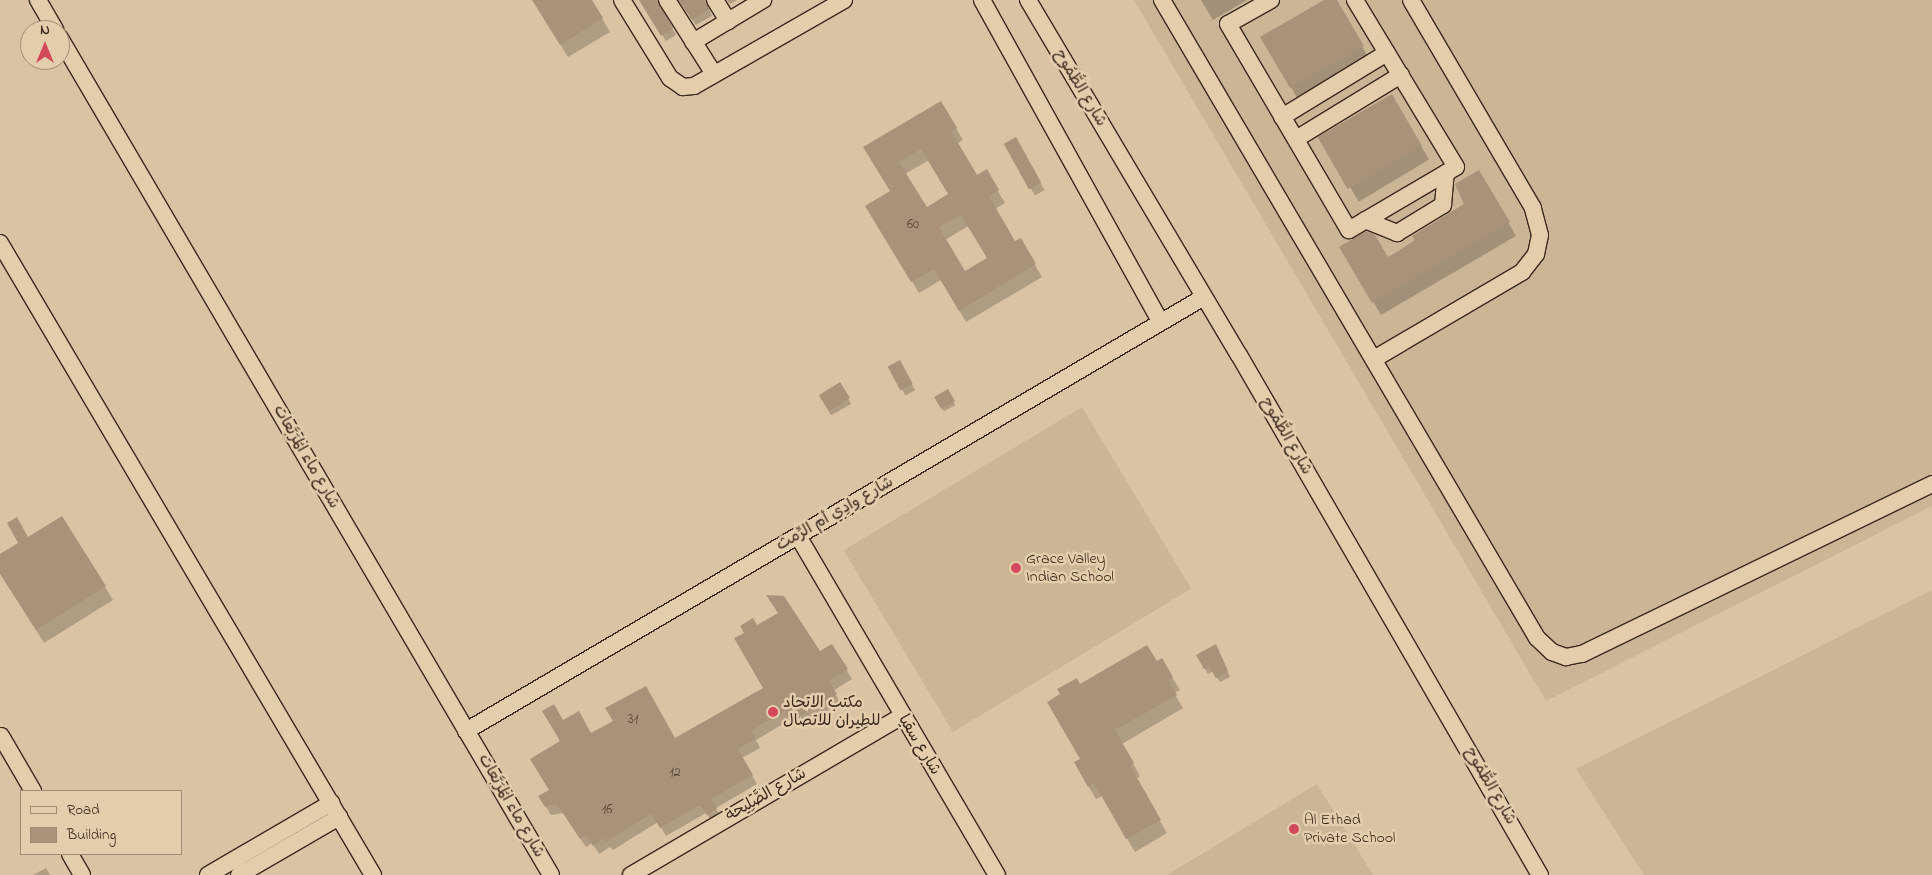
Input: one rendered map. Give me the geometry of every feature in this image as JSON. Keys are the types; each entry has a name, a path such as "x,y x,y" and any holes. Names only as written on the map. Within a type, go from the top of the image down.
{"street":[{"path":"38,0 49,20"},
{"path":"622,0 674,82 689,87 844,0"},
{"path":"667,0 714,74"},
{"path":"715,0 728,21"},
{"path":"693,42 763,0"},
{"path":"982,0 1160,321"},
{"name":"شارع الطُّمُوح","path":"1028,0 1204,297 1540,875"},
{"path":"1162,0 1537,638 1552,652 1566,657 1582,654 1932,484"},
{"path":"1271,0 1228,24 1349,230 1456,167 1355,0"},
{"path":"1374,359 1522,272 1536,254 1540,236 1533,208 1411,0"},
{"path":"1282,117 1387,53"},
{"name":"شارع ماء المُرَبَّعات","path":"70,55 552,875"},
{"path":"1296,139 1401,75"},
{"path":"1365,220 1397,233 1443,205 1446,172"},
{"path":"0,244 373,875"},
{"name":"شارع وادِي أم الرِّمث","path":"466,730 1160,321 1204,297"},
{"name":"شارع سقيا","path":"798,536 996,875"},
{"name":"شارع الصَّلِيحة","path":"631,875 902,716"},
{"path":"1,736 32,790"},
{"path":"208,875 335,810"},
{"path":"239,875 335,810"},
{"path":"71,855 82,875"}],"shaded area":[{"path":"1134,0 1932,0 1932,506 1546,701"},
{"name":"Grace Valley Indian School","path":"1082,407 1191,589 953,732 844,550"},
{"path":"1932,590 1932,875 1644,875 1576,769"},
{"name":"Al Ethad Private School","path":"1317,784 1373,875 1167,875"}],"building":[{"path":"532,0 592,0 603,18 560,45"},
{"path":"639,0 657,0 673,28 661,36"},
{"path":"679,0 705,0 709,9 692,20"},
{"path":"1324,0 1337,0 1364,46 1290,88 1260,37"},
{"path":"1392,94 1422,146 1348,189 1318,137"},
{"path":"941,101 957,128 951,131 977,175 987,169 999,190 989,196 1015,241 1021,238 1036,264 959,311 934,269 911,282 865,206 890,191 863,147","holes":["921,149 948,194 927,207 899,162","961,215 987,258 965,271 939,227"]},
{"path":"1016,137 1041,182 1029,189 1004,144"},
{"path":"1479,170 1510,222 1372,303 1339,247 1366,231 1375,235 1388,257 1415,241 1412,236 1464,204 1455,184"},
{"path":"900,360 913,384 900,390 888,367"},
{"path":"840,382 850,398 829,411 819,395"},
{"path":"948,389 955,401 941,409 934,397"},
{"path":"62,516 106,586 36,630 0,574 0,554 18,543 7,523 17,517 28,537"},
{"path":"766,595 784,596 820,651 832,644 848,669 829,681 837,694 790,721 785,711 752,730 756,738 738,749 753,775 711,799 717,808 707,815 700,805 660,828 651,814 606,842 604,838 593,846 586,835 580,839 557,804 545,807 538,796 549,790 530,759 560,741 542,711 554,704 563,720 579,711 591,733 613,721 605,708 646,686 675,738 763,688 734,638 744,633 740,626 753,618 757,625 778,613"},
{"path":"1216,644 1228,671 1216,678 1209,667 1204,669 1196,655"},
{"path":"1147,645 1157,661 1162,658 1173,677 1168,680 1177,695 1115,730 1134,763 1130,765 1161,820 1126,839 1094,783 1088,787 1074,762 1080,759 1047,702 1060,694 1057,689 1077,678 1080,684"}],"place":[{"name":"Grace Valley Indian School","path":"1016,568"},
{"name":"مكتب الاتحاد للطيران للاتصال","path":"773,712"},
{"name":"Al Ethad Private School","path":"1294,829"}]}
